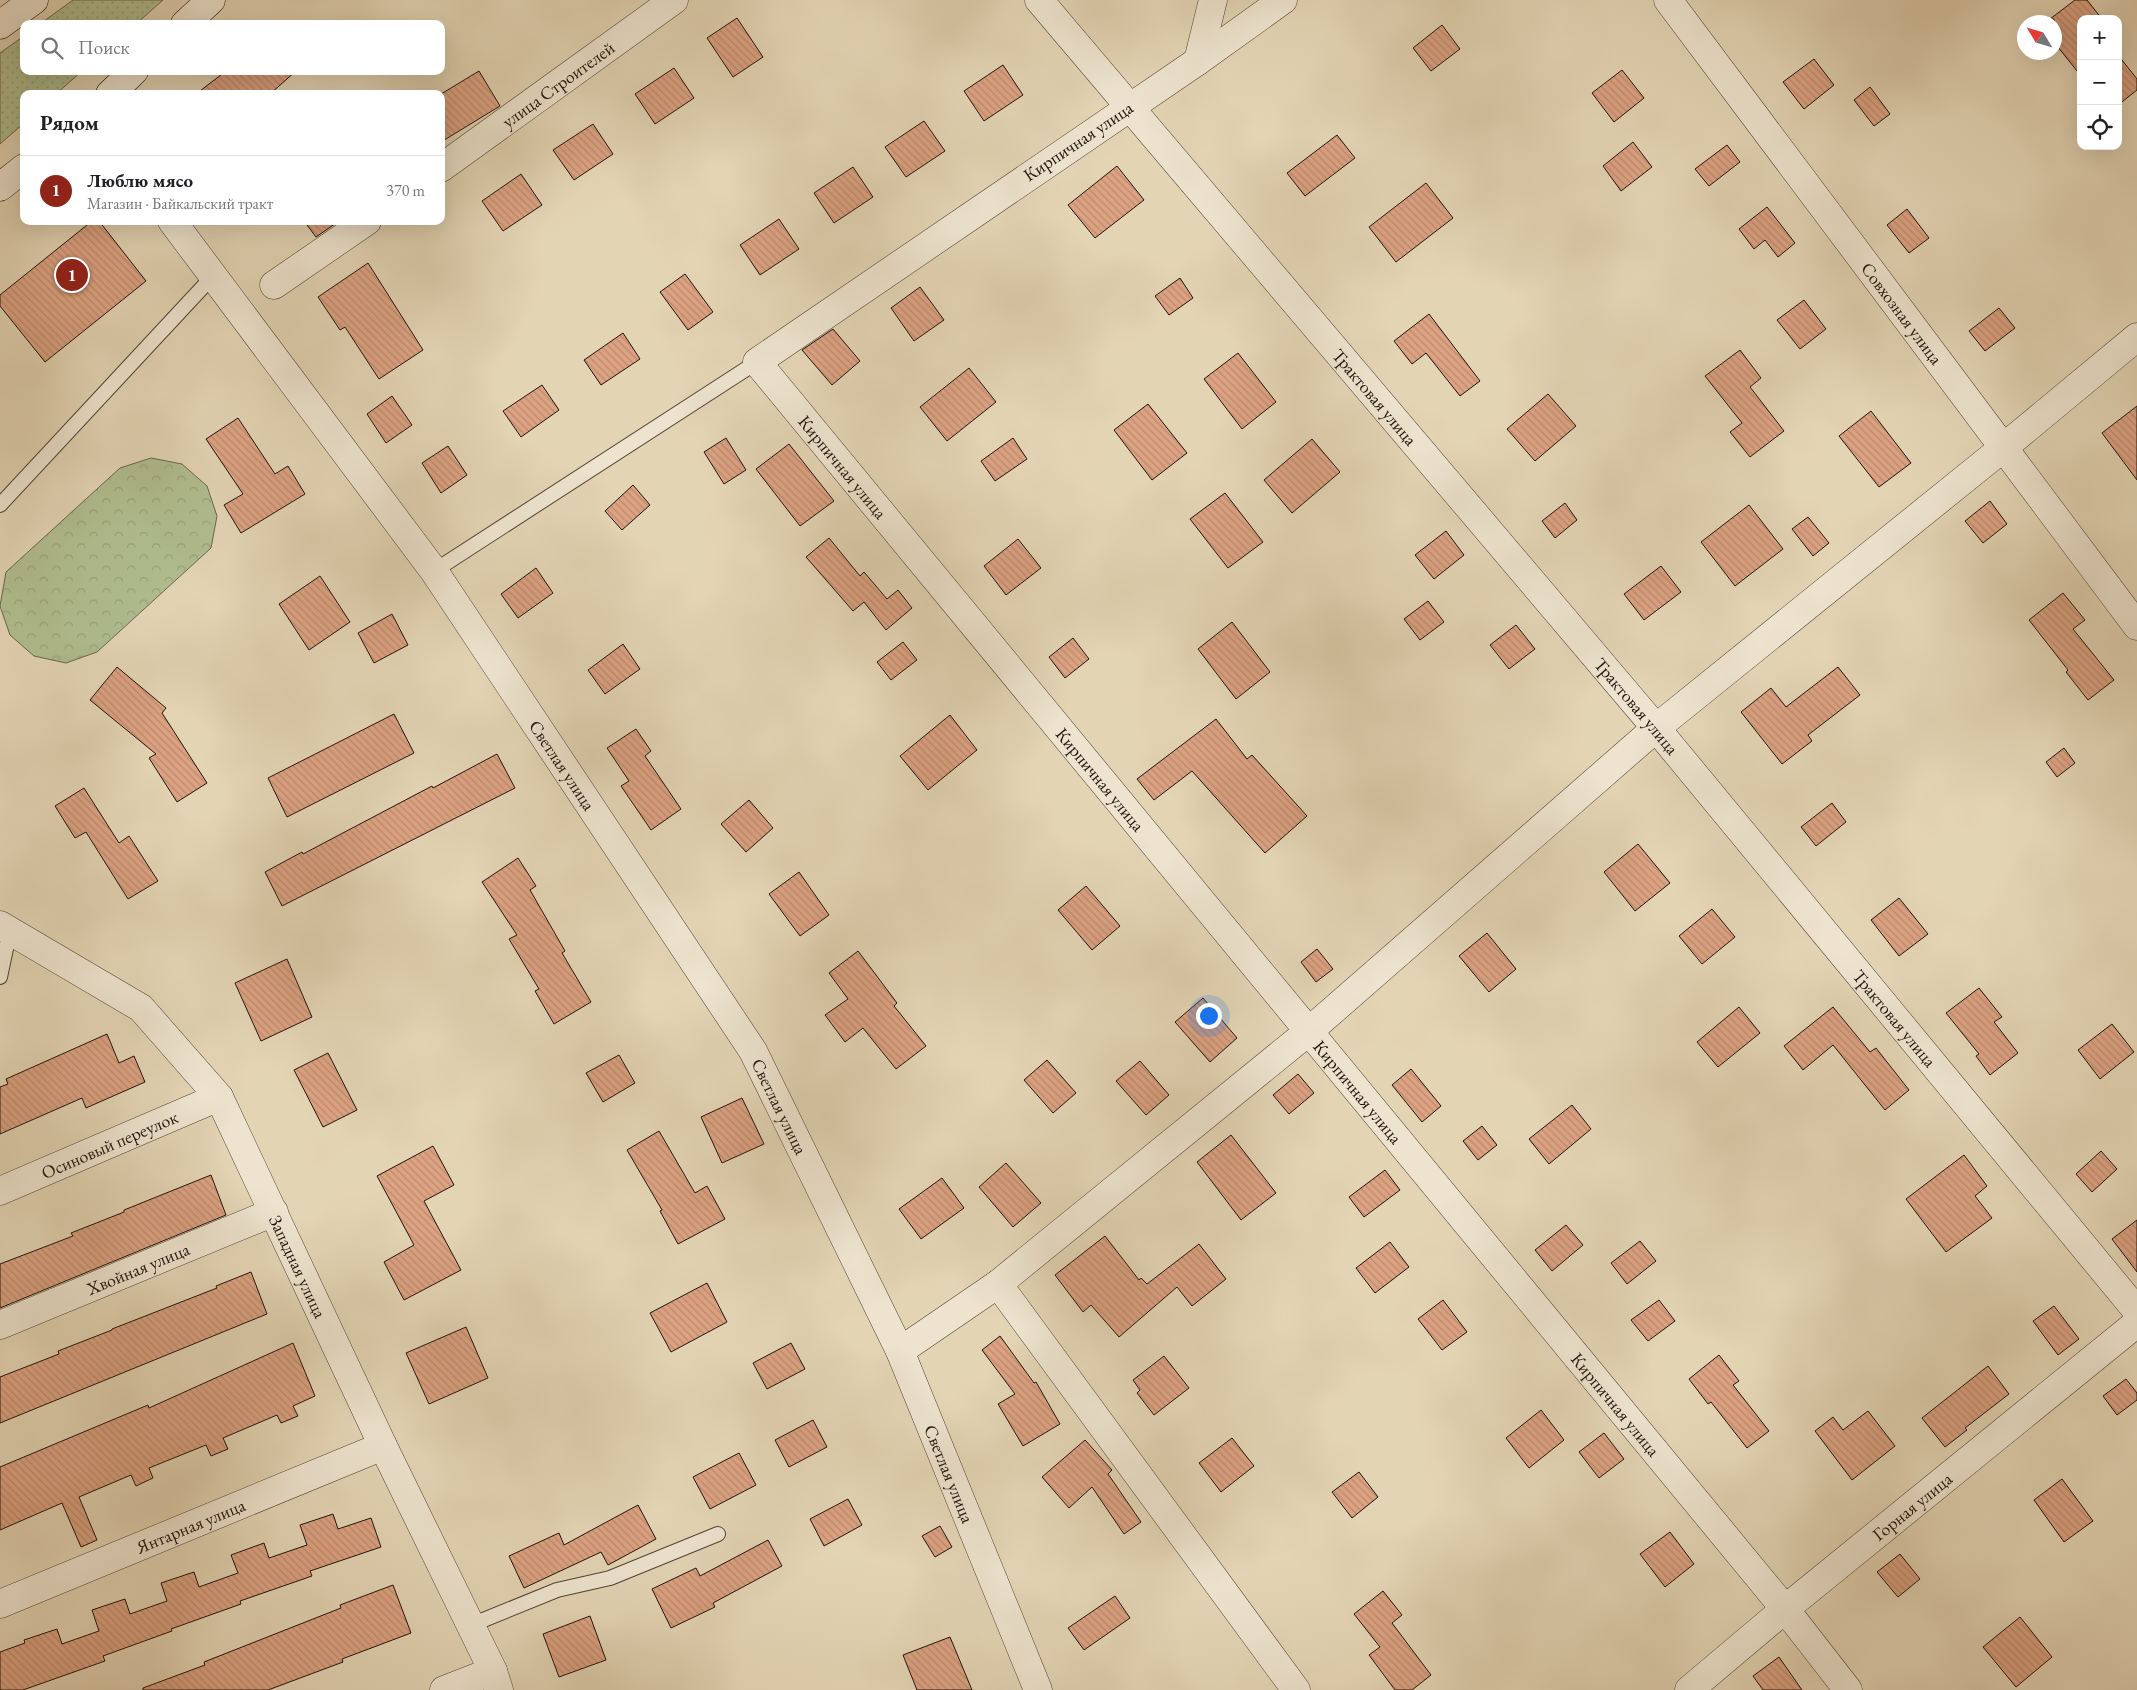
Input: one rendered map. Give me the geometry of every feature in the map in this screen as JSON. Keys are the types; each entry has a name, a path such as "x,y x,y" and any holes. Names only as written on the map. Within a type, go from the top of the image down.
{"street":[{"path":"0,25 34,0"},
{"path":"190,20 211,0"},
{"name":"улица Строителей","path":"445,165 674,0"},
{"path":"1039,0 1130,106"},
{"path":"1198,61 1213,0"},
{"name":"Кирпичная улица","path":"1284,0 1198,61 757,362 1785,1609 1848,1690"},
{"name":"Совхозная улица","path":"1668,0 2137,626"},
{"path":"114,90 130,75"},
{"name":"Трактовая улица","path":"1130,106 1656,728 2137,1311"},
{"path":"0,187 20,171"},
{"name":"Светлая улица","path":"175,225 434,571 753,1051 900,1351 1038,1690"},
{"path":"274,285 361,225"},
{"path":"900,1351 998,1284 1308,1032 1656,728 2003,448 2137,337"},
{"name":"Западная улица","path":"5,927 141,1008 219,1097 383,1446 496,1680"},
{"name":"Осиновый переулок","path":"0,1191 219,1097"},
{"name":"Хвойная улица","path":"0,1325 274,1212"},
{"path":"998,1284 1296,1690"},
{"name":"Горная улица","path":"1689,1690 1785,1609 2137,1323"},
{"name":"Янтарная улица","path":"0,1604 383,1446"},
{"path":"444,1690 496,1680"}],"lane":[{"path":"0,505 214,276"},
{"path":"434,571 757,362"},
{"path":"0,977 5,927"},
{"path":"471,1625 557,1590 610,1578 718,1534"}],"green space":[{"path":"73,0 163,0 140,20 46,20"},
{"path":"20,39 20,75 77,75 61,90 20,90 20,126 0,144 0,53"},
{"path":"151,458 182,464 207,486 217,516 211,548 97,652 66,663 34,656 10,635 0,606 6,572 120,468"}],"building":[{"path":"2075,0 2087,0 2099,15 2077,15 2077,71 2062,52 2062,15 2055,15"},
{"path":"737,18 763,57 733,77 707,38"},
{"path":"1442,25 1460,49 1431,71 1413,48"},
{"path":"1814,59 1834,85 1804,109 1783,82"},
{"path":"2122,60 2137,79 2137,90 2122,102"},
{"path":"1003,65 1023,95 984,121 964,91"},
{"path":"674,68 694,98 655,124 635,94"},
{"path":"1622,70 1644,98 1614,122 1592,93"},
{"path":"479,71 500,106 445,140 445,92"},
{"path":"221,75 291,75 275,90 201,90"},
{"path":"1870,87 1890,114 1874,126 1854,100"},
{"path":"924,121 945,151 906,177 885,147"},
{"path":"593,124 613,154 574,180 553,150"},
{"path":"1337,135 1355,158 1305,196 1287,173"},
{"path":"1633,142 1652,167 1621,191 1603,166"},
{"path":"1727,145 1740,162 1709,186 1695,169"},
{"path":"1117,166 1144,200 1095,238 1068,205"},
{"path":"853,167 873,197 834,223 814,193"},
{"path":"521,174 542,205 503,231 482,201"},
{"path":"1426,183 1453,218 1396,262 1369,227"},
{"path":"1767,207 1795,243 1778,257 1765,240 1754,249 1739,229"},
{"path":"1907,209 1929,238 1909,253 1887,225"},
{"path":"779,219 799,249 760,275 740,245"},
{"path":"87,225 102,225 146,281 45,362 0,306 0,295"},
{"path":"307,225 333,225 316,237"},
{"path":"368,263 423,350 379,379 345,327 340,330 318,297"},
{"path":"685,274 713,312 688,330 660,292"},
{"path":"1180,278 1193,298 1169,315 1155,296"},
{"path":"920,287 944,320 914,341 891,308"},
{"path":"1804,300 1826,329 1800,349 1777,320"},
{"path":"1999,308 2015,328 1985,351 1969,331"},
{"path":"1429,314 1480,381 1460,396 1426,353 1412,364 1394,341"},
{"path":"833,329 860,361 832,385 802,350"},
{"path":"623,333 640,359 601,385 584,360"},
{"path":"1740,350 1761,378 1750,387 1784,431 1750,457 1730,432 1742,423 1705,376"},
{"path":"1238,353 1276,402 1242,429 1204,379"},
{"path":"969,368 996,402 947,441 920,407"},
{"path":"542,385 559,410 521,437 503,411"},
{"path":"1548,394 1576,426 1535,461 1507,429"},
{"path":"392,396 412,425 386,443 367,414"},
{"path":"1148,404 1187,453 1152,480 1114,430"},
{"path":"2137,406 2137,480 2102,433"},
{"path":"1871,411 1911,463 1879,487 1839,436"},
{"path":"238,418 275,474 288,466 305,494 241,533 224,505 243,494 206,439"},
{"path":"726,438 746,470 724,484 704,452"},
{"path":"1013,438 1027,459 995,481 981,461"},
{"path":"1312,439 1340,472 1292,513 1264,480"},
{"path":"789,444 834,501 800,526 756,469"},
{"path":"448,446 467,475 441,493 422,463"},
{"path":"633,485 650,505 622,530 605,511"},
{"path":"1225,493 1263,542 1228,568 1190,519"},
{"path":"1990,501 2007,524 1983,543 1965,521"},
{"path":"1565,503 1577,520 1555,538 1542,521"},
{"path":"1749,505 1783,549 1735,586 1701,542"},
{"path":"1808,517 1829,543 1813,556 1792,529"},
{"path":"1446,531 1464,555 1434,579 1415,555"},
{"path":"829,538 860,576 864,572 887,599 898,590 912,608 886,630 864,602 853,611 806,557"},
{"path":"1018,539 1041,568 1006,595 984,566"},
{"path":"1661,566 1681,592 1644,620 1624,594"},
{"path":"536,568 553,593 518,618 501,594"},
{"path":"320,576 350,622 309,650 279,604"},
{"path":"2063,593 2085,620 2073,629 2114,680 2088,700 2066,672 2068,670 2029,620"},
{"path":"1428,601 1444,622 1420,640 1404,619"},
{"path":"392,614 408,645 374,663 358,633"},
{"path":"1232,622 1270,672 1236,699 1198,649"},
{"path":"1516,625 1535,649 1509,669 1490,645"},
{"path":"1073,638 1089,659 1065,678 1049,657"},
{"path":"903,642 917,660 891,680 877,662"},
{"path":"623,644 640,669 605,694 588,670"},
{"path":"117,667 166,708 162,713 207,783 177,802 149,758 156,754 90,700"},
{"path":"1838,667 1860,695 1808,735 1812,741 1782,764 1741,712 1771,688 1786,707"},
{"path":"394,714 414,753 287,817 268,778"},
{"path":"950,715 977,750 928,790 900,756"},
{"path":"1216,719 1247,759 1252,755 1307,816 1265,853 1192,771 1154,800 1137,779"},
{"path":"636,729 651,751 645,756 681,809 651,830 621,786 629,781 607,748"},
{"path":"2064,748 2075,763 2057,777 2046,762"},
{"path":"497,754 515,788 282,906 265,872"},
{"path":"84,788 119,843 129,836 158,881 128,899 86,832 75,838 55,806"},
{"path":"749,800 773,828 746,852 721,824"},
{"path":"1832,803 1846,822 1816,846 1801,827"},
{"path":"1638,844 1670,883 1635,911 1604,872"},
{"path":"518,858 536,886 530,890 565,951 562,953 591,1002 554,1024 535,991 539,989 509,939 517,935 482,882"},
{"path":"799,872 829,915 800,936 769,894"},
{"path":"1086,886 1120,926 1092,950 1058,910"},
{"path":"1899,898 1928,934 1899,956 1871,920"},
{"path":"1712,909 1735,937 1702,964 1679,936"},
{"path":"1487,933 1516,969 1489,992 1459,956"},
{"path":"1317,949 1333,969 1316,982 1301,962"},
{"path":"858,951 897,1003 894,1006 926,1046 896,1069 863,1028 845,1042 825,1015 848,999 829,973"},
{"path":"287,959 312,1017 261,1041 235,983"},
{"path":"1979,988 2002,1017 1994,1022 2018,1053 1990,1075 1976,1056 1979,1054 1946,1013"},
{"path":"1203,998 1237,1038 1210,1062 1175,1022"},
{"path":"1739,1007 1760,1033 1718,1067 1697,1042"},
{"path":"1833,1007 1870,1052 1876,1048 1909,1090 1885,1110 1833,1045 1803,1070 1784,1046"},
{"path":"2112,1024 2134,1052 2100,1079 2078,1050"},
{"path":"107,1034 119,1063 134,1056 145,1082 86,1108 82,1098 0,1134 0,1087 8,1084 6,1079"},
{"path":"328,1053 357,1110 323,1127 294,1070"},
{"path":"619,1055 635,1083 603,1102 586,1073"},
{"path":"1047,1060 1076,1093 1053,1113 1024,1080"},
{"path":"1140,1061 1169,1095 1146,1115 1116,1081"},
{"path":"1411,1069 1441,1106 1422,1122 1392,1085"},
{"path":"1298,1074 1314,1093 1289,1114 1273,1095"},
{"path":"742,1098 764,1144 722,1163 701,1117"},
{"path":"1572,1105 1591,1129 1549,1164 1529,1139"},
{"path":"1482,1126 1497,1145 1478,1160 1463,1141"},
{"path":"659,1131 695,1193 707,1186 725,1219 678,1244 660,1211 662,1210 627,1150"},
{"path":"1231,1135 1276,1193 1241,1220 1197,1162"},
{"path":"433,1146 454,1185 424,1201 461,1270 404,1300 384,1262 414,1245 377,1176"},
{"path":"2101,1151 2117,1169 2092,1192 2076,1174"},
{"path":"1964,1155 1987,1186 1975,1196 1992,1218 1946,1252 1906,1199"},
{"path":"1006,1163 1041,1203 1013,1227 979,1187"},
{"path":"1385,1170 1400,1190 1364,1217 1349,1197"},
{"path":"211,1175 226,1215 0,1308 0,1264 73,1236 71,1233"},
{"path":"942,1178 964,1208 921,1239 899,1209"},
{"path":"2137,1220 2137,1272 2112,1239"},
{"path":"1566,1225 1583,1245 1552,1271 1535,1250"},
{"path":"1105,1236 1139,1280 1141,1278 1147,1284 1199,1244 1226,1279 1192,1306 1177,1287 1119,1337 1091,1305 1083,1312 1055,1275"},
{"path":"1640,1241 1656,1261 1627,1284 1611,1263"},
{"path":"1390,1242 1409,1267 1375,1293 1356,1268"},
{"path":"251,1272 267,1314 0,1423 0,1377 59,1354 58,1351 217,1288 216,1286"},
{"path":"707,1283 727,1322 671,1352 650,1313"},
{"path":"1443,1300 1467,1332 1442,1350 1418,1319"},
{"path":"1659,1300 1675,1321 1648,1341 1631,1320"},
{"path":"2054,1306 2079,1339 2058,1355 2033,1321"},
{"path":"466,1327 488,1378 429,1404 406,1353"},
{"path":"1000,1336 1034,1383 1036,1382 1060,1424 1023,1446 998,1404 1015,1394 982,1350"},
{"path":"293,1343 315,1396 293,1406 298,1416 281,1423 277,1415 223,1438 228,1449 211,1456 206,1445 149,1468 153,1478 136,1486 131,1475 79,1497 97,1540 81,1547 62,1503 0,1530 0,1467 148,1405 149,1408"},
{"path":"791,1343 805,1369 767,1389 753,1363"},
{"path":"1719,1355 1739,1381 1733,1385 1769,1431 1747,1448 1711,1402 1708,1404 1689,1379"},
{"path":"1164,1356 1189,1388 1154,1415 1137,1393 1140,1390 1133,1380"},
{"path":"1988,1366 2009,1394 1965,1428 1967,1430 1945,1447 1922,1418"},
{"path":"2126,1379 2137,1393 2137,1400 2117,1415 2103,1396"},
{"path":"1541,1410 1564,1440 1529,1468 1506,1438"},
{"path":"1868,1411 1895,1446 1852,1480 1815,1431 1833,1417 1843,1430"},
{"path":"813,1420 827,1447 789,1467 775,1440"},
{"path":"1604,1433 1624,1459 1599,1478 1579,1452"},
{"path":"1232,1438 1254,1466 1221,1492 1199,1463"},
{"path":"1085,1440 1112,1470 1108,1474 1141,1522 1124,1534 1092,1487 1069,1508 1042,1477"},
{"path":"739,1453 756,1485 710,1509 693,1477"},
{"path":"1359,1472 1378,1497 1352,1518 1332,1492"},
{"path":"2062,1479 2093,1521 2064,1542 2034,1500"},
{"path":"848,1499 862,1525 824,1546 810,1519"},
{"path":"638,1505 656,1539 608,1565 601,1552 524,1588 509,1556 559,1533 564,1545"},
{"path":"333,1514 338,1529 371,1518 381,1547 310,1571 312,1576 240,1601 241,1604 103,1656 105,1661 23,1690 0,1690 0,1652 25,1643 24,1640 57,1629 62,1644 99,1631 92,1610 125,1599 130,1614 167,1601 161,1583 194,1572 199,1587 238,1573 231,1555 264,1543 269,1558 307,1545 300,1525"},
{"path":"940,1526 952,1547 935,1557 922,1536"},
{"path":"1670,1532 1694,1564 1665,1587 1640,1554"},
{"path":"768,1540 782,1566 713,1603 715,1607 671,1628 652,1589 696,1568 700,1576"},
{"path":"1900,1554 1920,1579 1898,1597 1877,1572"},
{"path":"393,1585 411,1633 342,1659 343,1662 268,1690 143,1690 143,1688 205,1665 204,1662 341,1608 340,1605"},
{"path":"1383,1591 1402,1615 1392,1623 1431,1675 1412,1690 1395,1690 1369,1655 1380,1647 1354,1614"},
{"path":"1115,1596 1130,1618 1084,1650 1068,1628"},
{"path":"590,1616 606,1660 559,1677 543,1634"},
{"path":"2020,1617 2052,1657 2016,1687 1983,1647"},
{"path":"950,1637 972,1690 917,1690 903,1655"},
{"path":"1779,1657 1802,1690 1763,1690 1753,1676"}],"place":[{"name":"Люблю мясо","path":"72,275"}]}
